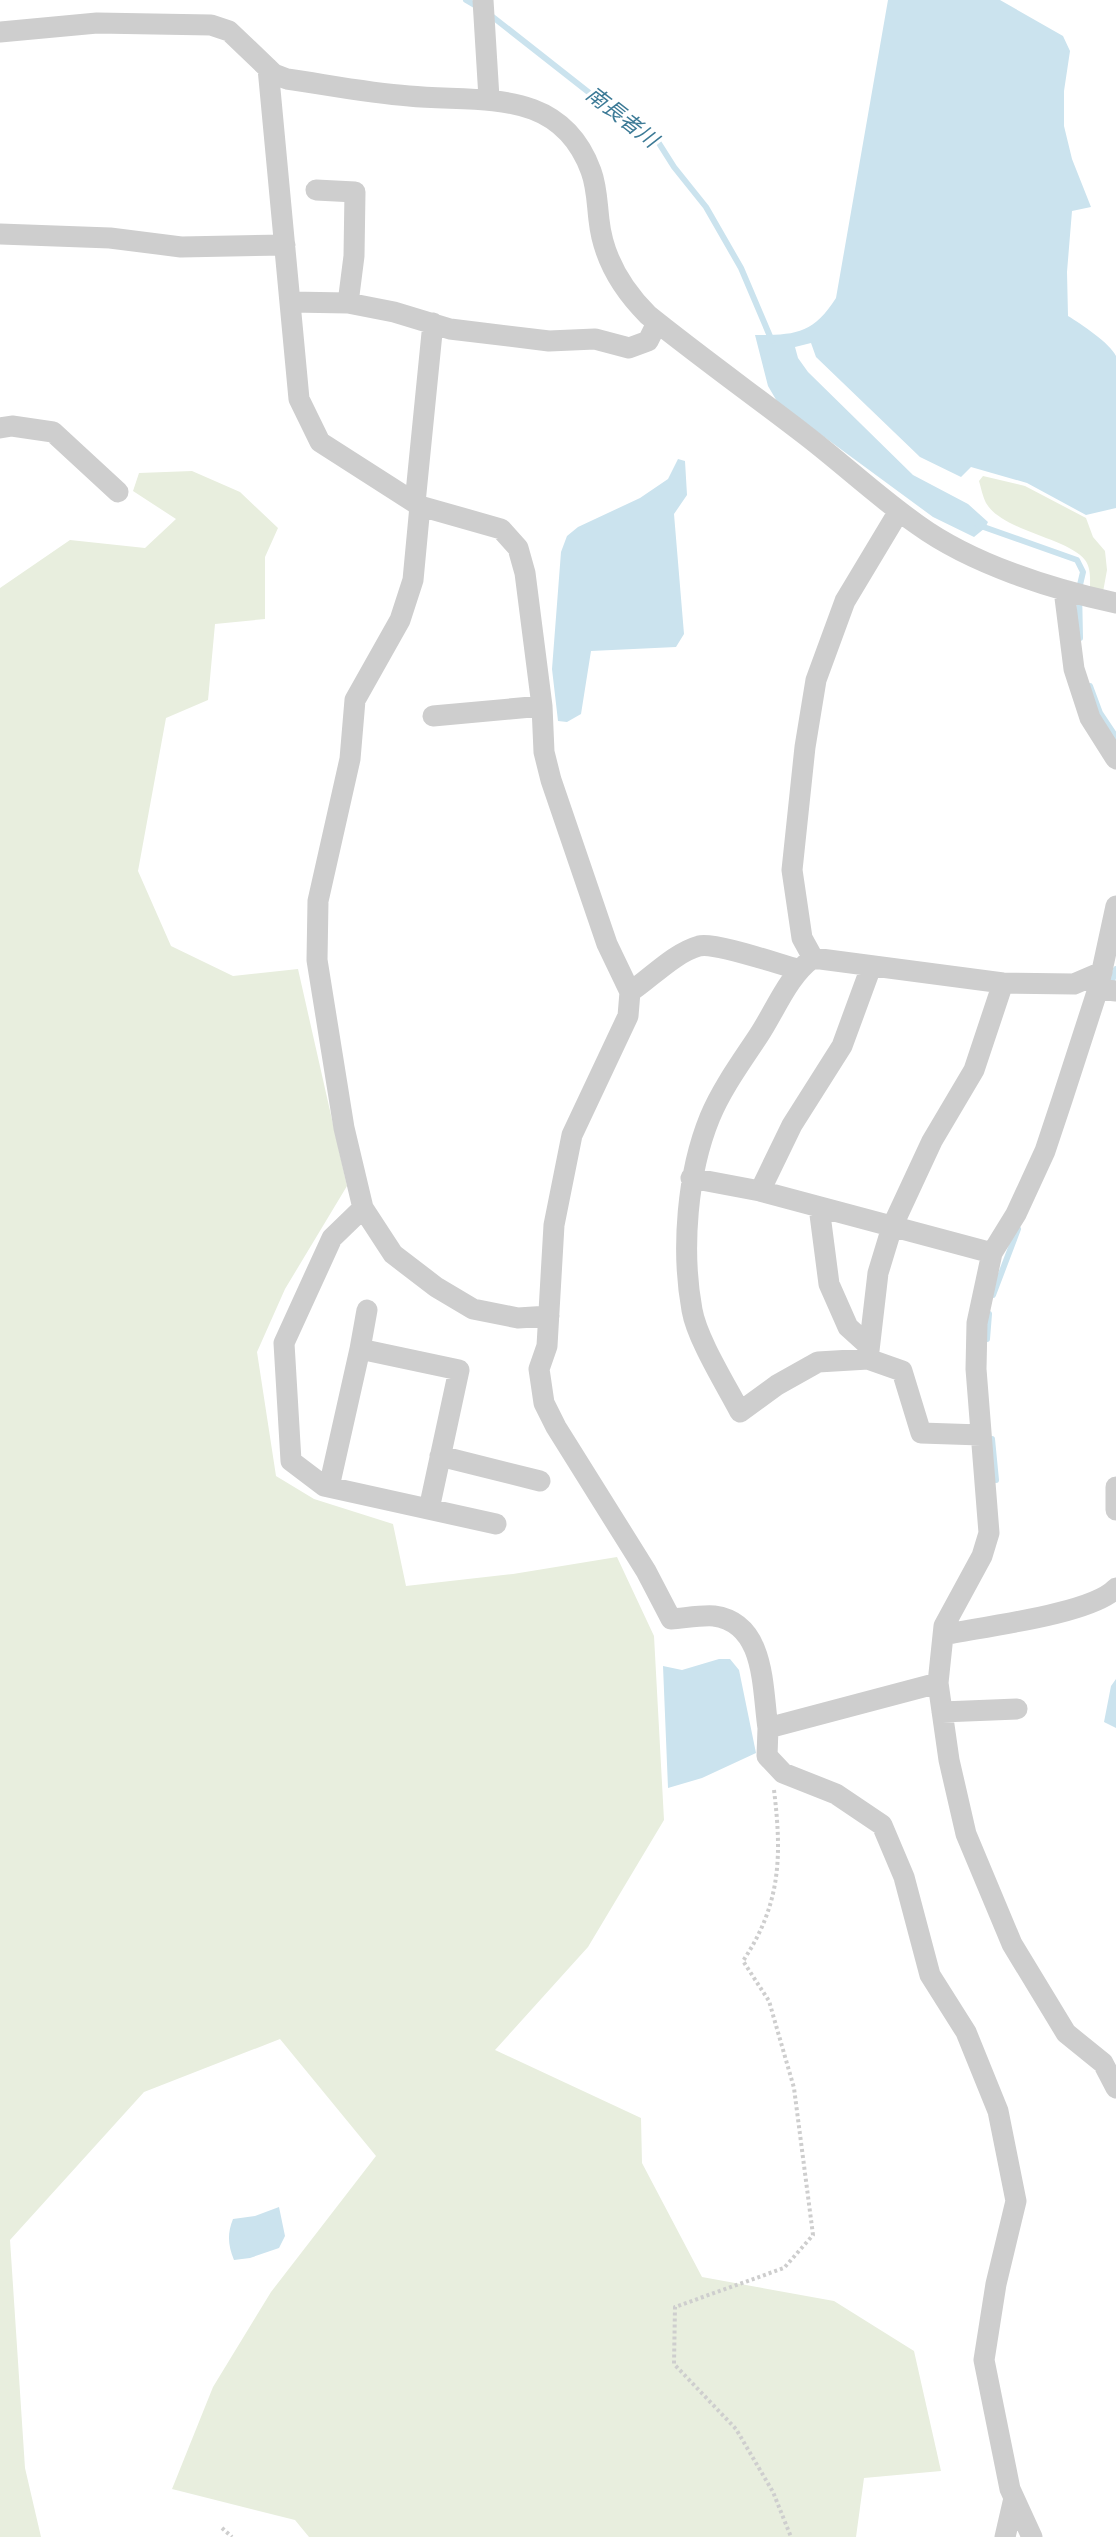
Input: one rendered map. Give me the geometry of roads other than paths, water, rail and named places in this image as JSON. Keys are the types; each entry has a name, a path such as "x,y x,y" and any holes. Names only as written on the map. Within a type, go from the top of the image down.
{"street":[{"path":"483,0 489,98"},
{"path":"0,32 96,23 211,25 229,30 268,68 287,79 394,95 442,99 489,98 509,101 557,121 573,136 591,171 602,243 610,262 632,299 657,322 804,434 899,511 940,540 974,556 1064,590 1116,603"},
{"path":"268,68 299,399 321,442 417,505 501,529 518,548 525,573 542,706 544,752 551,780 607,944 630,992 628,1016 572,1135 554,1225 549,1316 540,1378 544,1403 556,1427 646,1571 672,1619 714,1616 743,1627 757,1649 768,1728 767,1756 783,1773 836,1794 882,1825 904,1877 930,1975 966,2032 998,2111 1016,2201 996,2284 984,2360 1010,2488 1032,2537"},
{"path":"316,190 355,192 354,256 348,303"},
{"path":"0,234 110,238 181,247 285,245"},
{"path":"291,302 348,303 450,328 549,341 595,339 629,348 648,341 657,322"},
{"path":"433,323 417,505 413,580 400,620 355,700 350,759 318,901 317,960 344,1128 363,1208 393,1254 436,1287 473,1309 518,1318 549,1316"},
{"path":"0,428 12,426 53,432 118,492"},
{"path":"868,1353 818,1362 777,1385 740,1412 716,1368 692,1311 688,1224 691,1178 710,1116 805,964 792,870 805,747 816,680 845,602 899,511"},
{"path":"1064,590 1074,669 1090,718 1116,759"},
{"path":"433,716 542,706"},
{"path":"1116,906 1105,984 1045,1151 1016,1214 992,1253 977,1323 976,1369 990,1533 982,1556 944,1626 938,1683 949,1760 966,1834 1012,1944 1065,2033 1103,2063 1116,2088"},
{"path":"630,992 678,957 700,946 805,964 871,967 1003,983 1105,984"},
{"path":"760,1191 792,1125 842,1046 871,967"},
{"path":"868,1353 878,1273 892,1227 932,1141 974,1070 1003,983"},
{"path":"691,1178 760,1191 992,1253"},
{"path":"819,1207 829,1284 848,1327 868,1353 902,1371 921,1433 981,1435"},
{"path":"363,1208 332,1238 284,1343 291,1461 329,1487 496,1524"},
{"path":"329,1487 360,1348 366,1310"},
{"path":"360,1348 459,1370 429,1509"},
{"path":"440,1456 540,1481"},
{"path":"1116,1487 1116,1510"},
{"path":"943,1635 1076,1608 1109,1595 1116,1588"},
{"path":"768,1728 938,1683"},
{"path":"942,1712 1017,1709"},
{"path":"1005,2537 1014,2498"}],"water":[{"path":"888,0 1000,0 1063,36 1070,51 1064,91 1064,126 1072,159 1091,207 1072,211 1067,272 1068,316 1102,340 1116,356 1116,508 1086,515 1027,483 971,467 961,477 920,457 816,357 811,343 795,347 798,358 808,372 913,475 968,504 988,522 985,528 974,537 933,517 778,403 768,386 755,335 793,333 811,326 828,310 836,298"},
{"path":"678,459 685,461 687,495 674,514 684,634 676,647 591,651 581,714 567,722 558,721 552,669 561,552 567,536 578,527 640,498 668,479"},
{"path":"719,1659 730,1659 739,1670 756,1753 702,1778 668,1788 663,1666 682,1670"},
{"path":"1116,1679 1116,1728 1104,1722 1111,1686"},
{"path":"279,2207 285,2236 279,2248 250,2258 234,2260 229,2240 233,2219 255,2216"}],"waterway":[{"name":"南長者川","path":"466,0 478,7"},
{"name":"南長者川","path":"489,14 615,113 655,137 674,167 706,207 741,268 772,341"},
{"path":"978,525 1077,560 1083,572 1079,589 1080,638"},
{"path":"1090,686 1100,713 1116,737"},
{"path":"1110,987 1116,969"},
{"path":"993,1295 1018,1229"},
{"path":"987,1339 989,1314"},
{"path":"992,1439 996,1480"}]}
